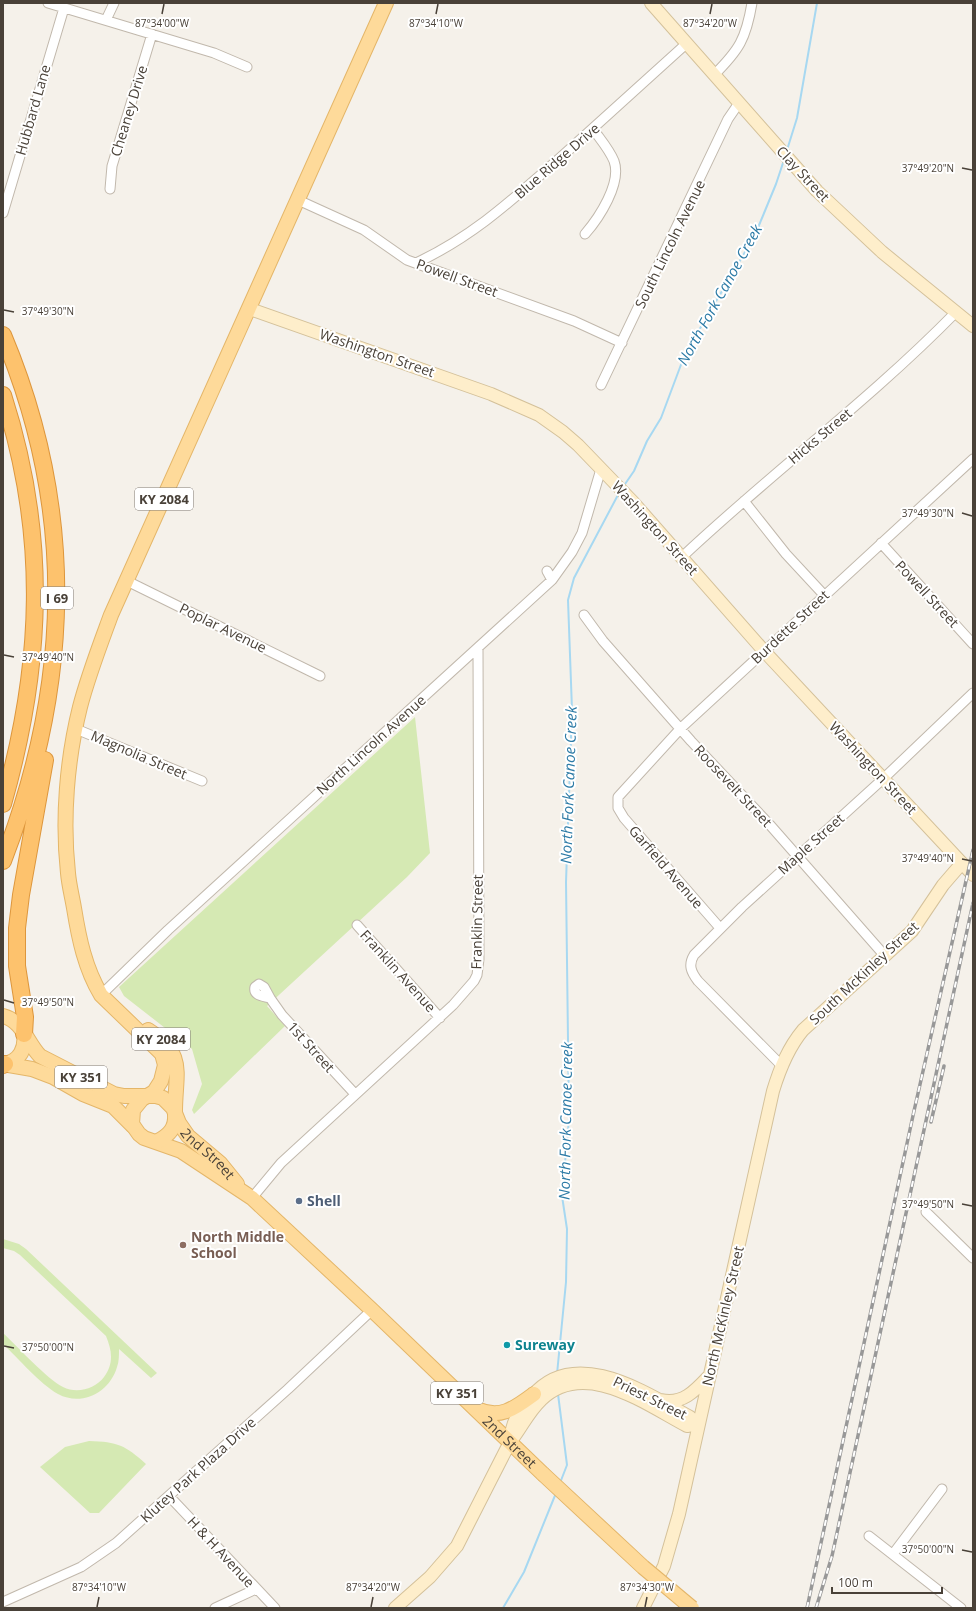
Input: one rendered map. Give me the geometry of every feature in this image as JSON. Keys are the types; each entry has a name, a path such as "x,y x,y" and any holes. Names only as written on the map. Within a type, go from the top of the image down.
{"highway":[{"name":"I 69","path":"3,335 30,407 48,489 55,551 57,592 56,639 50,692 32,775 18,822 3,861"},
{"name":"I 69","path":"3,395 23,468 33,540 35,625 26,708 3,804"},
{"path":"24,1034 25,1016 17,966 17,928 21,895 50,730 56,639"},
{"path":"3,772 12,753 26,708"}],"main road":[{"name":"KY 2084","path":"149,1096 154,1092 161,1081 164,1074 165,1060 158,1050 120,1011 101,995 90,972 81,946 68,874 66,818 68,788 80,708 96,655 126,582 250,309 386,3"},
{"name":"KY 2084","path":"120,1011 164,1041 174,1055 177,1071 175,1113"},
{"name":"2nd Street","path":"3,1016 18,1024 32,1047 40,1056 105,1090 124,1096 149,1096 163,1098 169,1102 188,1136 220,1163 247,1194 372,1310 543,1474 643,1567 692,1608"},
{"name":"2nd Street","path":"4,1064 13,1062 21,1054 24,1044 24,1034"},
{"name":"2nd Street","path":"4,1064 41,1072 83,1094 105,1102 119,1111 144,1138 181,1150 247,1194"},
{"path":"133,1126 131,1117 133,1110 142,1099 149,1096"},
{"name":"2nd Street","path":"158,1142 172,1131 175,1122 175,1113"},
{"path":"472,1407 490,1414 505,1413 538,1394"}],"street":[{"path":"48,3 214,53 247,67"},
{"path":"106,20 114,3"},
{"name":"Clay Street","path":"651,3 817,191 882,252 973,326"},
{"path":"714,75 734,54 744,38 752,3"},
{"name":"Hubbard Lane","path":"3,213 64,8"},
{"name":"Cheaney Drive","path":"110,189 112,166 152,34"},
{"name":"Blue Ridge Drive","path":"416,263 434,254 480,226 593,129 686,44"},
{"name":"South Lincoln Avenue","path":"601,385 728,119 739,103"},
{"path":"585,234 593,226 603,208 613,187 616,176 613,160 593,129"},
{"name":"Powell Street","path":"298,200 364,230 379,239 401,258 574,321 622,343"},
{"name":"Washington Street","path":"250,309 473,387 539,415 578,445 633,502 764,650 973,876"},
{"name":"Hicks Street","path":"682,557 744,501 888,377 956,312"},
{"name":"Burdette Street","path":"617,803 621,792 681,728 881,542 973,459"},
{"name":"North Lincoln Avenue","path":"101,995 166,932 552,580 572,552 582,533 601,469"},
{"path":"744,501 786,554 824,595"},
{"name":"Powell Street","path":"881,542 973,644"},
{"path":"547,571 552,580"},
{"name":"Poplar Avenue","path":"126,582 320,676"},
{"name":"Roosevelt Street","path":"584,615 603,641 798,857 885,956"},
{"name":"Franklin Street","path":"247,1194 440,1018 469,987 477,974 479,967 478,648"},
{"name":"Maple Street","path":"782,1065 719,1004 698,981 690,966 694,955 720,928 884,778 973,693"},
{"name":"Magnolia Street","path":"76,729 202,781"},
{"name":"Garfield Avenue","path":"617,803 618,808 624,818 720,928"},
{"name":"South McKinley Street","path":"782,1065 790,1047 803,1030 912,931 943,885 962,863"},
{"name":"Franklin Avenue","path":"356,925 440,1018"},
{"name":"1st Street","path":"270,998 282,1015 355,1094"},
{"name":"North McKinley Street","path":"643,1608 664,1566 678,1514 773,1092 782,1065"},
{"path":"926,1212 973,1258"},
{"name":"Klutey Park Plaza Drive","path":"3,1602 69,1573 94,1560 116,1543 372,1310"},
{"name":"Priest Street","path":"395,1608 430,1577 457,1546 510,1442 511,1427 518,1414 538,1394 554,1390 586,1373 606,1376 656,1399 690,1417 698,1424"},
{"path":"656,1399 673,1401 680,1400 692,1394 709,1376"},
{"name":"Priest Street","path":"575,1379 611,1387 687,1426 698,1424"},
{"path":"893,1554 942,1489"},
{"name":"H & H Avenue","path":"169,1496 275,1608"},
{"path":"869,1536 961,1608"},
{"path":"216,1608 256,1589"}],"green space":[{"path":"415,717 430,853 407,877 267,1006 285,1026 194,1114 192,1110 202,1084 192,1049 124,996 119,987"},
{"path":"3,1239 19,1244 26,1249 157,1373 151,1378 119,1349 118,1363 113,1376 102,1390 94,1395 76,1399 67,1398 51,1390 44,1384 3,1344 3,1333 56,1383 68,1389 74,1390 85,1389 96,1385 104,1377 111,1362 110,1347 106,1336 20,1255 14,1251 3,1248"},
{"path":"89,1441 107,1442 120,1446 146,1464 99,1513 90,1513 40,1467 65,1447"}],"waterway":[{"name":"North Fork Canoe Creek","path":"787,150 797,118 817,3"},
{"name":"North Fork Canoe Creek","path":"623,487 634,471 647,441 661,418 685,354 755,235 784,160"},
{"name":"North Fork Canoe Creek","path":"557,1374 566,1282 567,1229 562,1196 569,1119 566,882 572,710 568,600 574,578 619,493"},
{"name":"North Fork Canoe Creek","path":"558,1394 567,1465 560,1483"},
{"name":"North Fork Canoe Creek","path":"503,1608 524,1572 556,1493"}],"railway":[{"path":"807,1608 914,1111 973,850"},
{"path":"816,1608 832,1556 973,903"},
{"path":"931,1122 944,1066"}],"place":[{"name":"Shell","path":"299,1201"},
{"name":"North Middle School","path":"183,1245"},
{"name":"Sureway","path":"507,1345"}]}
